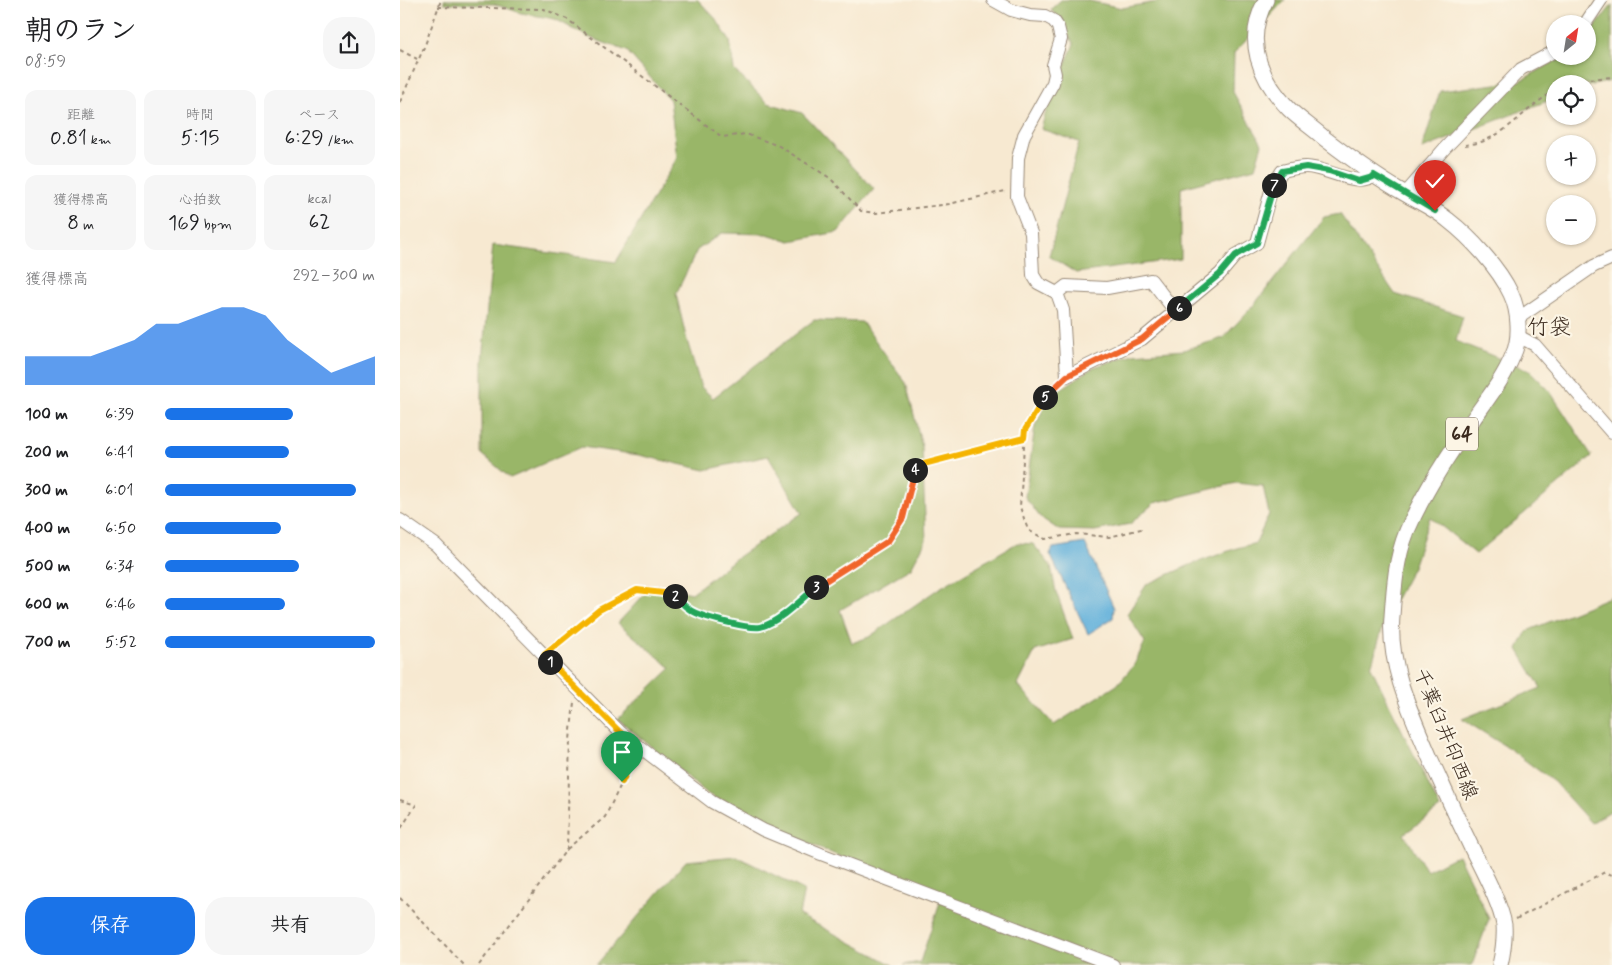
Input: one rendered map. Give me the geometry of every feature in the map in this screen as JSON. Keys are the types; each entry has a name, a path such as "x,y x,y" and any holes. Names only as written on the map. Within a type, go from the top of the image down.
{"main road":[{"name":"千葉臼井印西線","path":"1266,0 1258,18 1256,36 1257,56 1263,74 1272,89 1290,110 1374,175 1448,220 1487,259 1511,294 1516,306 1518,336 1514,353 1500,379 1432,481 1407,532 1397,566 1391,627 1395,661 1406,702 1456,817 1499,908 1504,925 1503,952 1500,965"}],"street":[{"path":"993,0 1011,10 1030,15 1045,16 1054,21 1058,27 1061,39 1053,66 1055,74 1053,83 1024,135 1018,158 1017,197 1032,233 1033,275 1038,283 1057,293 1063,310 1067,376 1142,339 1220,274 1236,255 1257,243 1272,187 1282,171 1306,167 1329,171 1359,181 1374,175"},
{"path":"1591,15 1601,0"},
{"path":"1405,194 1445,148 1521,69 1546,56"},
{"path":"1517,319 1594,266 1612,258"},
{"path":"1057,293 1066,286 1107,288 1151,280 1175,312"},
{"path":"1518,336 1535,345 1612,433"},
{"path":"400,520 436,545 620,732 712,802 763,830 821,854 1113,965"}],"path":[{"path":"400,102 425,45 441,0"},
{"path":"438,7 544,9 567,19 722,137 746,134 779,146 830,178 861,211 866,213 949,204 1017,188"},
{"path":"400,50 418,59"},
{"path":"1596,78 1612,77"},
{"path":"1445,148 1486,140 1501,132 1546,97"},
{"path":"1067,376 1046,395 1025,430 1020,507 1028,530 1045,539 1076,534 1109,537 1146,528"},
{"path":"544,655 599,610 637,590 672,594 695,613 730,623 759,627 781,617 816,587 888,541 903,518 916,466 1024,438"},
{"path":"567,849 570,740 576,688"},
{"path":"479,965 567,849 605,818 639,747"},
{"path":"400,800 416,805 400,830"},
{"path":"1504,925 1605,872 1612,875"},
{"path":"400,898 464,965"}],"green space":[{"path":"444,0 698,0 716,19 730,41 734,70 768,103 802,113 874,189 838,232 790,241 767,234 722,233 697,250 676,294 686,337 701,387 713,398 814,320 862,322 906,383 922,447 926,540 911,568 840,610 852,643 869,637 938,589 1017,543 1033,544 1051,566 1056,592 1073,639 1035,651 1018,685 1054,725 1117,685 1134,665 1145,642 1127,614 1147,584 1190,565 1256,543 1269,514 1263,486 1236,483 1154,503 1130,524 1095,531 1059,530 1040,517 1025,497 1035,426 1049,397 1094,367 1133,354 1184,350 1223,338 1253,306 1324,217 1340,214 1395,294 1463,316 1456,341 1530,371 1549,390 1592,456 1476,554 1430,517 1413,567 1385,619 1371,667 1440,808 1404,834 1427,871 1458,855 1489,919 1472,965 903,965 920,962 943,893 855,863 761,823 708,794 618,719 671,668 618,623 653,585 692,593 735,559 802,513 768,456 705,470 639,455 582,447 510,478 482,454 482,361 493,245 616,262 677,158 670,100 627,51 588,37 555,19 521,13 494,4 444,3"},
{"path":"1061,0 1085,0 1122,8 1168,0 1285,0 1234,53 1233,92 1262,144 1255,168 1181,188 1181,259 1076,273 1049,256 1079,142 1041,129 1049,101 1074,44 1051,9"},
{"path":"1612,5 1612,81 1596,84 1596,75 1546,75 1546,101 1422,149 1440,91 1520,81 1548,65 1596,65 1596,26"},
{"path":"1612,596 1612,810 1591,823 1554,782 1510,749 1462,719 1541,688 1518,649 1527,631"},
{"path":"736,856 804,890 799,915 893,965 596,965 686,861"}],"water":[{"path":"1085,543 1114,608 1113,618 1088,634 1050,554 1053,548"}],"district":[{"name":"竹袋","path":"1549,328"}],"route":[{"path":"622,782 639,747 620,732 544,655 599,610 637,590 672,594 695,613 730,623 759,627 781,617 816,587 888,541 903,518 916,466 1024,438 1025,430 1046,395 1067,376 1142,339 1220,274 1236,255 1257,243 1272,187 1282,171 1306,167 1329,171 1359,181 1374,175 1435,211"}]}
